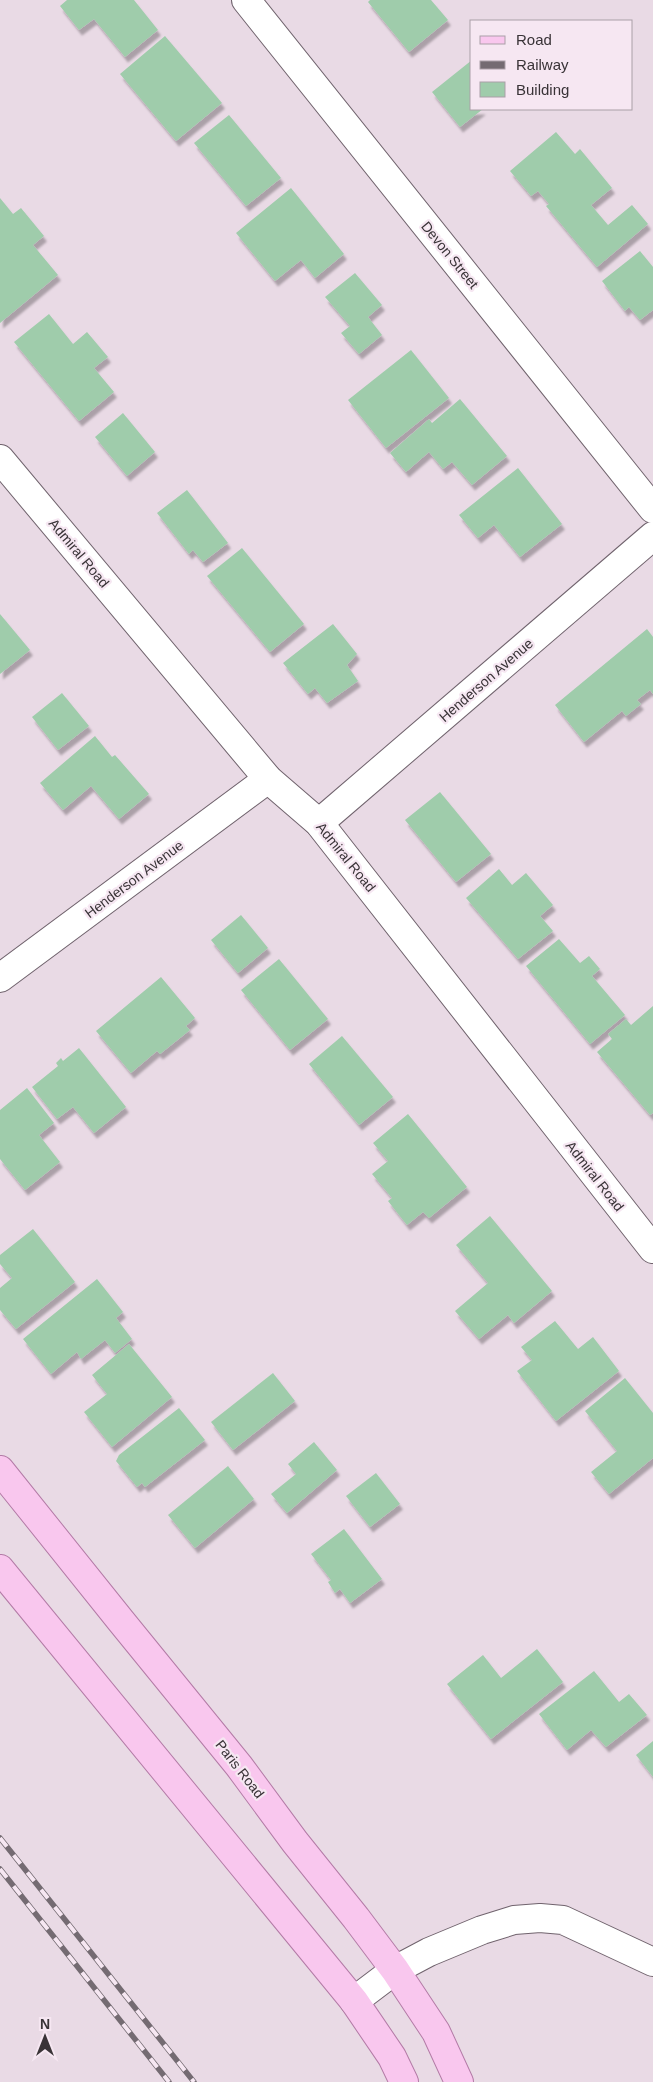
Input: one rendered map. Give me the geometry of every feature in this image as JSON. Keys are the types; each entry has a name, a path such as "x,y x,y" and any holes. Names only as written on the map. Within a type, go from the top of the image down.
{"main road":[{"name":"Paris Road","path":"0,1470 239,1766 295,1842 356,1918 395,1970 436,2032 459,2082"},
{"path":"0,1569 354,2001 392,2057 404,2082"}],"street":[{"name":"Devon Street","path":"246,0 653,509"},
{"name":"Admiral Road","path":"0,459 268,779 319,823 653,1250"},
{"name":"Henderson Avenue","path":"319,823 653,536"},
{"name":"Henderson Avenue","path":"0,978 268,779"},
{"path":"354,2001 395,1970 429,1952 482,1930 514,1920 540,1918 563,1920 653,1962"}],"building":[{"path":"67,0 134,0 158,30 125,57 94,19 79,30 60,6"},
{"path":"370,0 431,0 448,20 409,52 368,2"},
{"path":"165,36 222,103 176,141 120,74"},
{"path":"470,62 470,110 482,110 460,127 432,92"},
{"path":"229,115 281,178 246,206 194,143"},
{"path":"556,132 575,154 580,149 612,188 591,205 608,225 632,205 648,224 597,267 546,206 549,204 538,191 531,196 510,171"},
{"path":"291,188 344,254 315,278 301,260 275,281 236,233"},
{"path":"0,198 13,214 21,208 44,236 33,245 58,275 0,323"},
{"path":"640,251 653,267 653,310 640,320 629,307 625,311 602,281"},
{"path":"355,273 382,305 368,317 382,335 359,354 341,333 350,326 325,297"},
{"path":"49,314 73,344 87,332 108,357 94,368 114,392 79,421 14,342"},
{"path":"411,350 449,398 386,448 348,400"},
{"path":"460,399 507,456 472,485 452,462 443,469 429,452 406,472 390,453 429,419 432,423"},
{"path":"123,413 155,452 127,476 95,437"},
{"path":"518,468 562,524 520,557 494,525 478,538 459,515"},
{"path":"187,490 228,543 203,562 193,550 189,554 157,513"},
{"path":"242,548 304,624 270,652 207,576"},
{"path":"0,614 30,650 0,674"},
{"path":"333,624 357,654 347,665 358,681 327,703 315,688 308,694 283,663"},
{"path":"647,629 653,637 653,694 650,690 637,700 641,704 626,716 622,711 584,742 555,705"},
{"path":"62,693 89,726 58,750 32,717"},
{"path":"95,736 112,757 115,755 149,794 119,819 91,786 63,810 40,783"},
{"path":"440,792 491,854 456,882 405,820"},
{"path":"499,869 512,885 526,873 553,905 540,916 553,931 518,959 466,898"},
{"path":"241,915 268,948 238,973 211,940"},
{"path":"559,939 580,963 589,956 600,969 592,976 625,1015 590,1044 526,966"},
{"path":"279,959 328,1019 290,1050 241,990"},
{"path":"161,977 195,1018 186,1026 190,1030 160,1054 157,1051 131,1073 96,1031"},
{"path":"653,1006 653,1113 650,1115 597,1052 612,1039 608,1034 626,1019 631,1025"},
{"path":"342,1036 393,1097 359,1125 309,1064"},
{"path":"79,1048 126,1107 94,1133 73,1107 57,1119 32,1087 58,1066 56,1063 61,1058 63,1061"},
{"path":"27,1088 54,1123 39,1135 60,1162 25,1190 0,1159 0,1110"},
{"path":"408,1114 467,1187 429,1218 423,1212 407,1225 388,1201 392,1198 372,1174 388,1161 373,1143"},
{"path":"490,1216 552,1291 514,1323 508,1315 479,1339 455,1311 488,1283 456,1245"},
{"path":"33,1229 75,1282 16,1329 0,1310 0,1288 12,1278 0,1264 0,1255"},
{"path":"97,1279 123,1312 116,1318 132,1339 115,1353 105,1340 81,1359 77,1352 51,1374 23,1339"},
{"path":"555,1321 578,1349 593,1337 619,1371 556,1421 517,1371 532,1360 521,1347"},
{"path":"129,1344 172,1397 112,1447 84,1412 107,1394 92,1375"},
{"path":"273,1373 295,1401 233,1450 211,1422"},
{"path":"625,1378 653,1413 653,1458 609,1494 591,1472 617,1451 585,1411"},
{"path":"179,1408 205,1440 145,1487 142,1483 137,1487 116,1461 119,1455"},
{"path":"314,1442 337,1470 287,1513 271,1494 296,1474 288,1464"},
{"path":"228,1466 254,1499 195,1548 168,1515"},
{"path":"376,1473 400,1504 370,1527 346,1496"},
{"path":"344,1529 382,1579 350,1603 340,1589 335,1593 328,1582 331,1580 311,1554"},
{"path":"537,1649 563,1682 491,1739 447,1684 483,1655 501,1678"},
{"path":"594,1671 619,1702 629,1694 647,1715 606,1747 591,1730 567,1750 539,1714"},
{"path":"653,1741 653,1777 636,1755"}],"railway":[{"path":"0,1838 194,2082"},
{"path":"0,1869 169,2082"}]}
